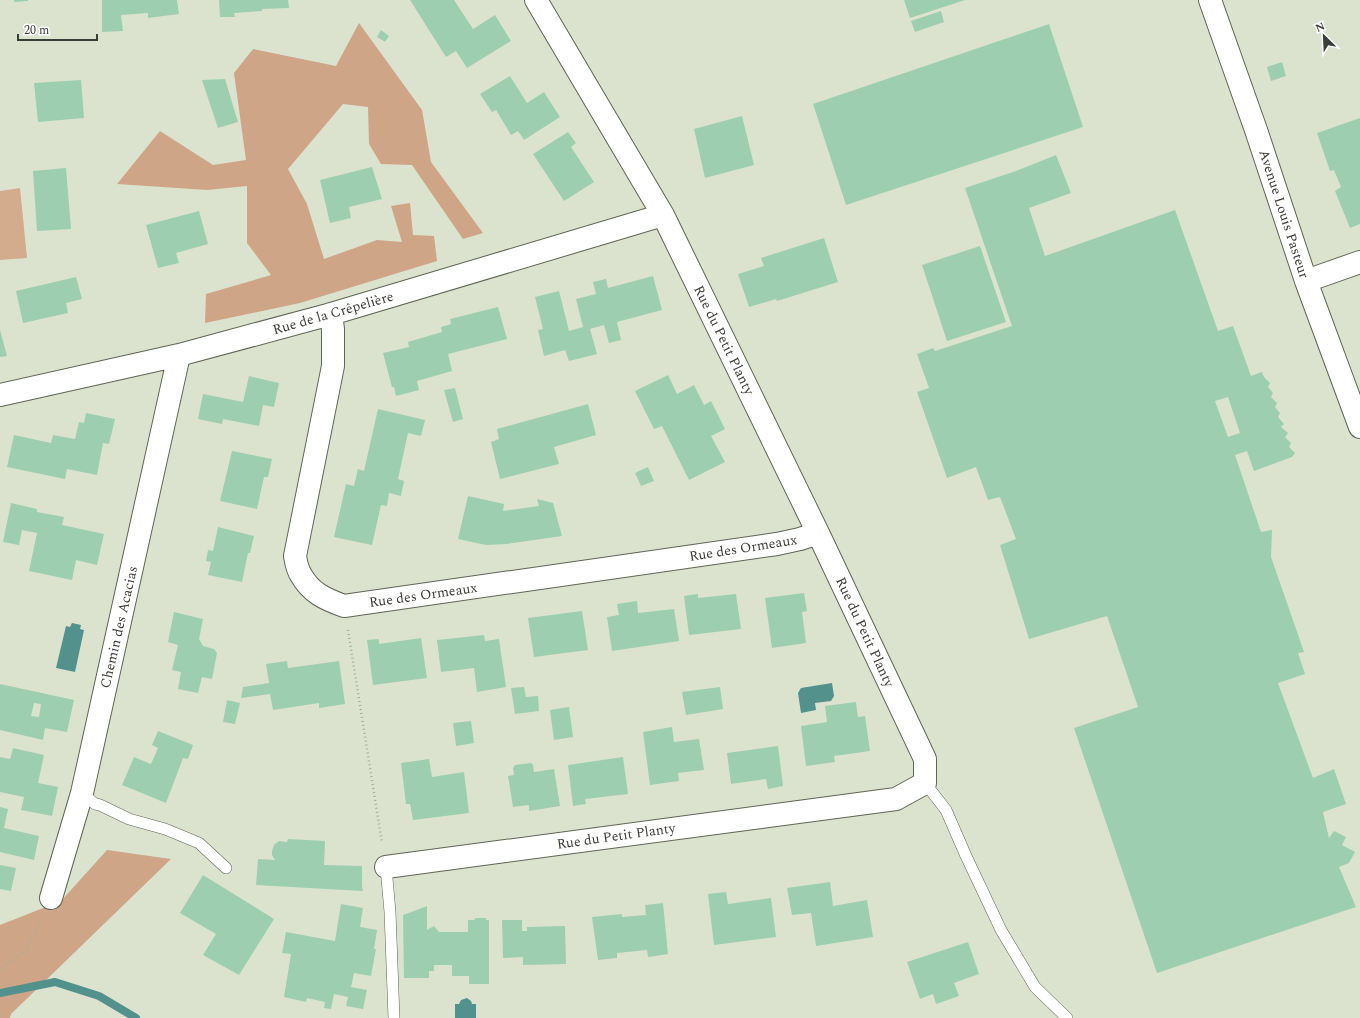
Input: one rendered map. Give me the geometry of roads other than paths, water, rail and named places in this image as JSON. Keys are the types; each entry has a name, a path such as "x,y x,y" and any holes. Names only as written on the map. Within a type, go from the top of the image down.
{"street":[{"name":"Rue du Petit Planty","path":"386,868 896,799 925,783 925,759 818,533 663,214 536,0"},
{"name":"Avenue Louis Pasteur","path":"1210,0 1256,130 1306,281 1360,428"},
{"name":"Rue de la Crêpelière","path":"0,395 179,355 331,314 663,214"},
{"path":"1306,281 1360,262"},
{"name":"Rue des Ormeaux","path":"331,314 333,329 332,366 295,556 300,574 312,590 323,598 344,606 778,544 818,533"},
{"name":"Chemin des Acacias","path":"51,898 82,793 179,355"}],"lane":[{"path":"925,783 946,810 1001,930 1035,987 1067,1018"},
{"path":"82,793 95,804 129,818 165,828 199,843 226,868"},
{"path":"386,868 390,912 394,1018"}],"water":[{"path":"72,623 81,625 80,629 84,630 75,672 56,668 66,626 70,627"},
{"path":"832,683 834,696 831,701 815,703 816,710 801,713 798,693 801,688"},
{"path":"467,998 472,1004 476,1004 476,1018 455,1018 455,1004 459,1004 461,1000"}],"waterway":[{"path":"0,993 55,982 99,996 136,1018"}]}
